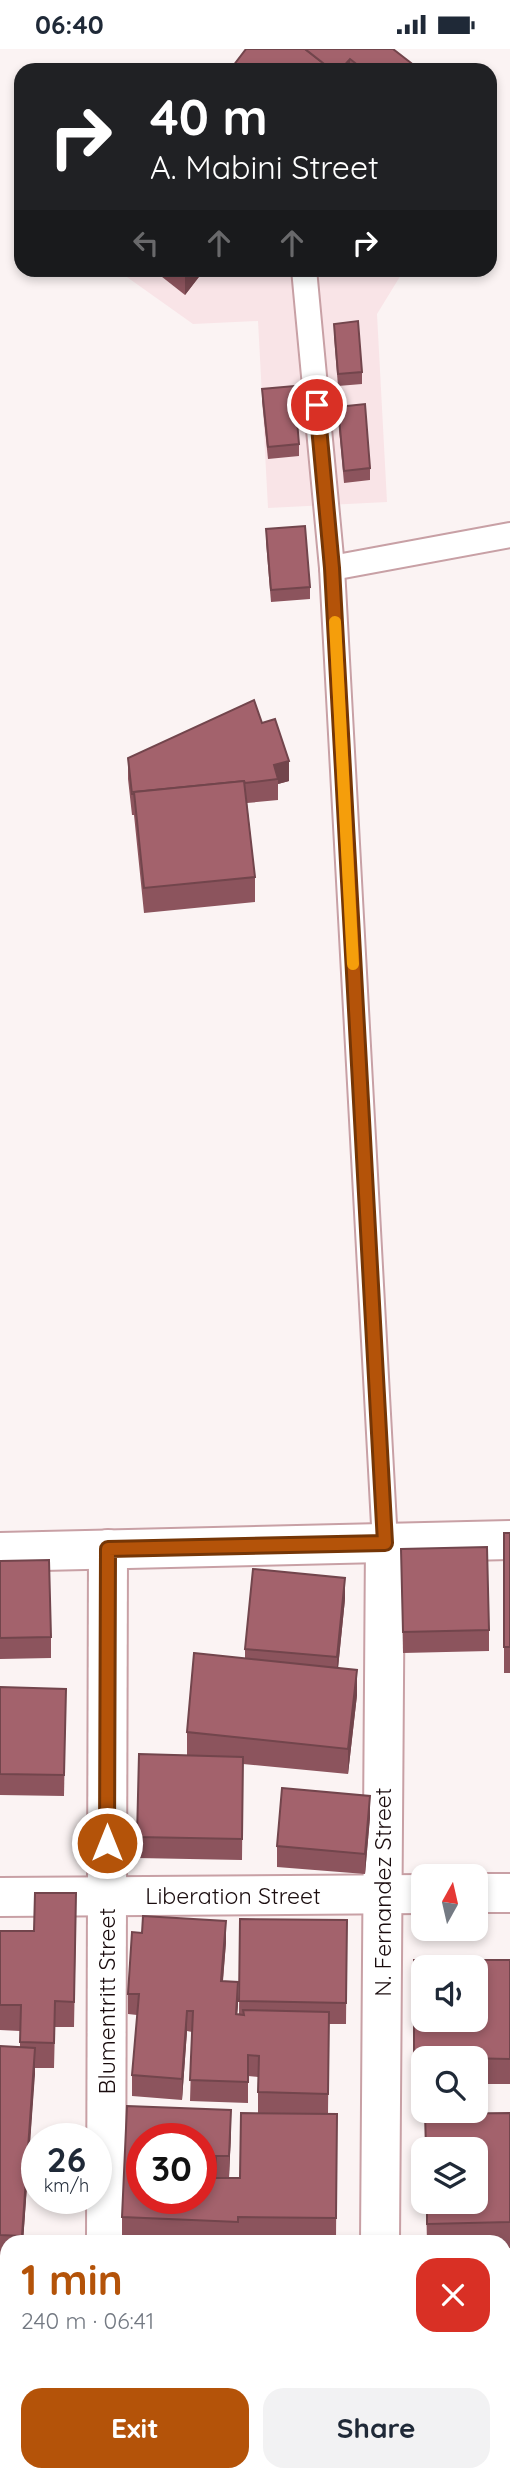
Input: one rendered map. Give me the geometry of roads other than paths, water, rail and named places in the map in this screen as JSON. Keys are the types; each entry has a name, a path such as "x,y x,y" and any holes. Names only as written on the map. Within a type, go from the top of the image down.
{"street":[{"path":"0,1552 510,1540"},
{"name":"N. Fernandez Street","path":"380,2235 385,1543"},
{"name":"Blumentritt Street","path":"106,2235 108,1549"},
{"path":"488,1893 510,1893"},
{"name":"Liberation Street","path":"0,1897 411,1894"}],"lane":[{"path":"305,277 332,568 385,1543"},
{"path":"332,568 510,535"}]}
